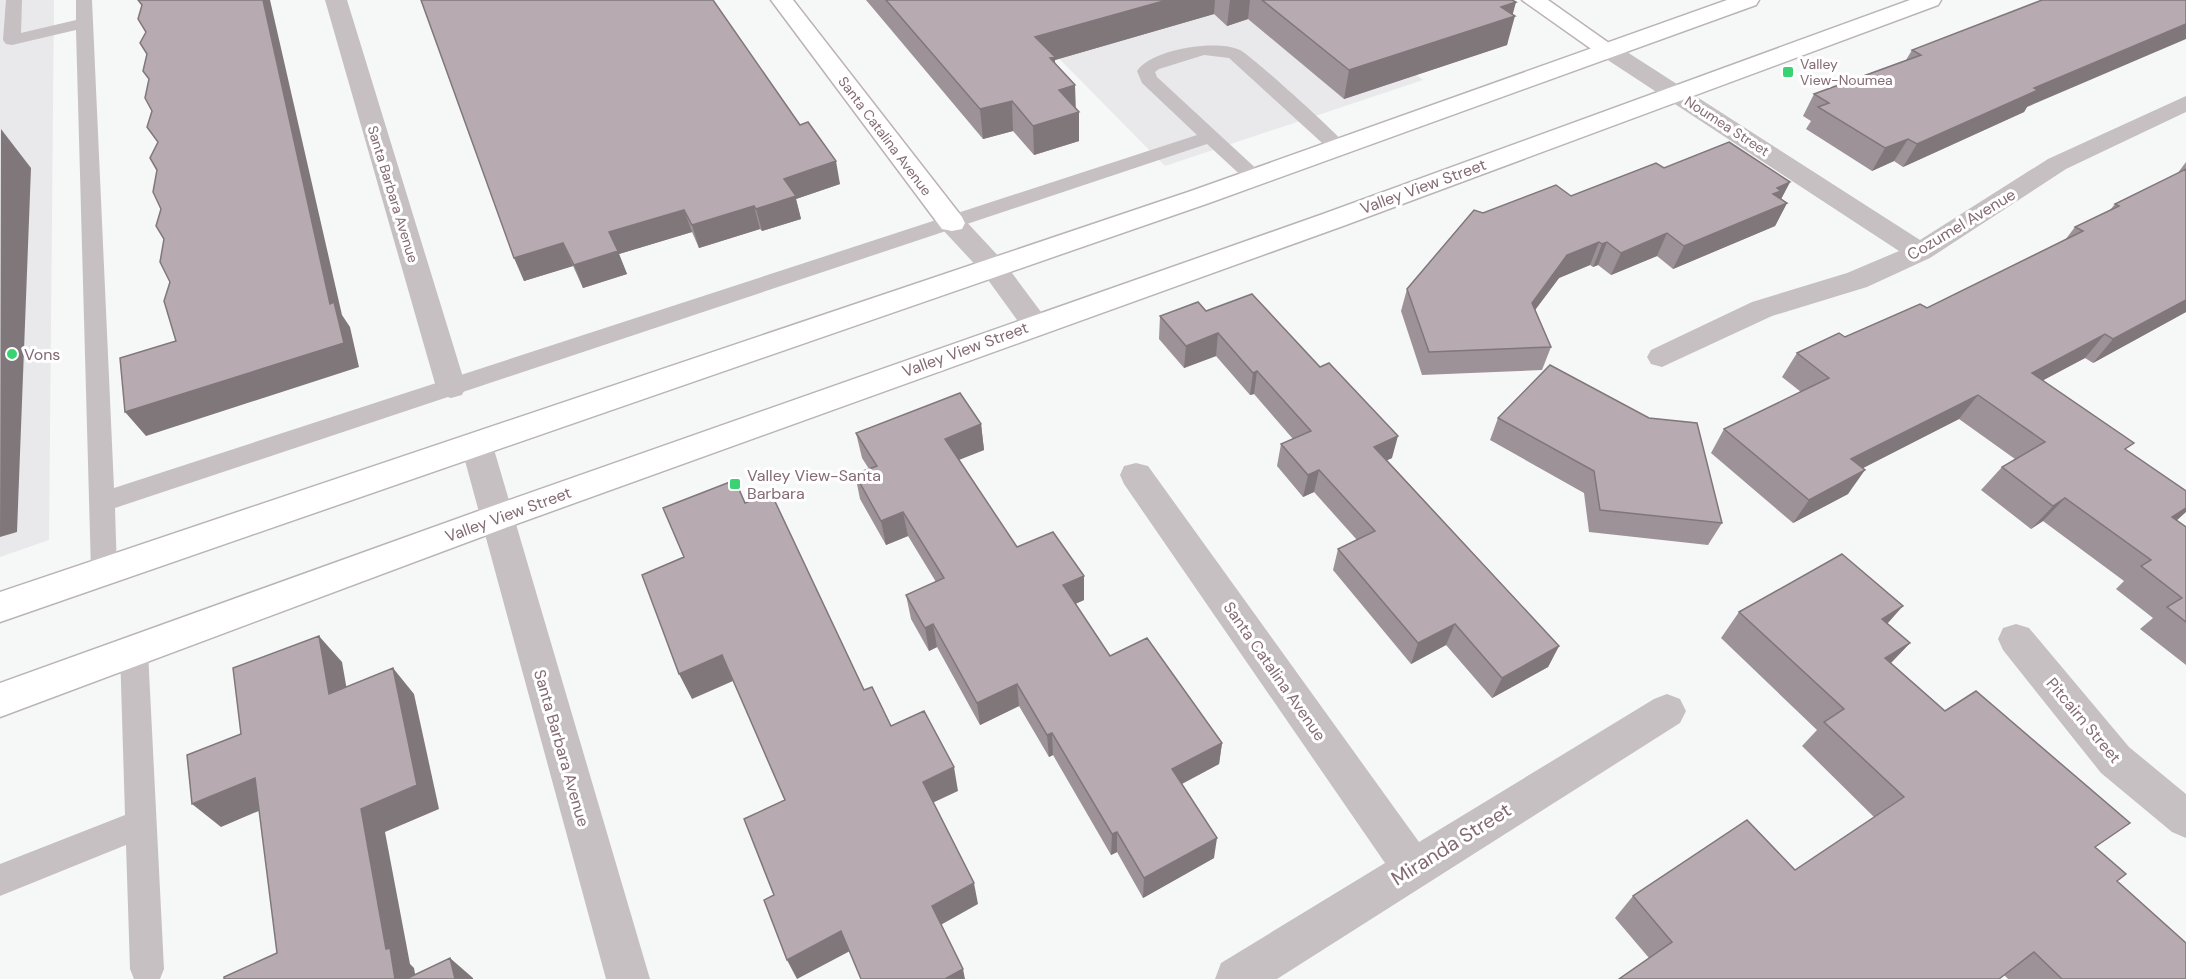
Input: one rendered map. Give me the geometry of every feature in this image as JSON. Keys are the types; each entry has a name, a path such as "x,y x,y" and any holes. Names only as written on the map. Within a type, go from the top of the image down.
{"main road":[{"name":"Santa Catalina Avenue","path":"782,0 952,223"},
{"name":"Noumea Street","path":"1533,0 1605,48"},
{"path":"0,607 477,446 1255,178 1605,48 1748,0"},
{"name":"Valley View Street","path":"0,700 496,518 1035,324 1344,216 1930,0"}],"street":[{"name":"Santa Barbara Avenue","path":"336,0 451,387"},
{"name":"Noumea Street","path":"1605,48 1920,252"},
{"name":"Cozumel Avenue","path":"1662,357 1762,309 1857,280 1920,252 2057,164 2186,103"},
{"name":"Santa Catalina Avenue","path":"952,223 993,267 1035,324"},
{"name":"Santa Barbara Avenue","path":"477,446 628,979"},
{"name":"Santa Catalina Avenue","path":"1136,475 1413,868"},
{"name":"Pitcairn Street","path":"2016,639 2115,760 2186,819"},
{"name":"Miranda Street","path":"1237,979 1667,711"}],"lane":[{"path":"14,0 12,40 85,23"},
{"path":"84,0 104,571"},
{"path":"1255,178 1148,79 1146,71 1153,65 1209,48 1235,54 1339,148"},
{"path":"102,502 1210,137"},
{"path":"134,651 147,969"},
{"path":"0,880 141,824"}],"shaded area":[{"path":"0,0 54,0 49,540 0,557"},
{"path":"1320,0 1423,80 1165,166 1019,18"}],"building":[{"path":"138,0 263,0 330,304 334,302 344,343 125,412 120,358 176,341 164,301 170,282 160,262 164,239 156,226 161,209 153,192 157,170 150,158 158,142 147,127 152,111 145,98 149,79 143,71 147,54 140,43 146,32 138,19 142,5"},
{"path":"421,0 713,0 800,125 808,122 836,161 784,179 796,196 692,225 684,210 609,232 618,251 574,265 563,243 514,258"},
{"path":"886,0 1167,0 1035,37 1055,57 1050,58 1075,85 1059,90 1079,112 1033,126 1012,101 980,109"},
{"path":"1262,0 1512,0 1516,2 1501,7 1515,16 1349,70"},
{"path":"2042,0 2186,0 2186,24 2034,88 2038,90 1917,144 1908,139 1885,148 1818,107 1829,103 1814,94 1921,55 1912,50"},
{"path":"1729,142 1790,182 1777,188 1781,191 1773,194 1787,203 1684,246 1667,233 1621,253 1607,242 1602,244 1599,242 1567,255 1532,303 1551,347 1429,352 1407,289 1474,210 1483,213 1556,185 1571,196 1656,163 1664,168"},
{"path":"2186,169 2186,300 2113,339 2105,334 2032,373 2134,443 2125,449 2186,491 2186,508 2172,517 2186,527 2186,622 2167,607 2182,598 2141,566 2151,560 2065,498 2053,506 2002,467 2045,442 1978,395 1851,459 1865,470 1809,500 1724,429 1829,378 1797,353 1839,333 1845,337 1920,304 1927,308 2083,231 2075,227 2119,206 2115,204"},
{"path":"1252,294 1320,367 1329,363 1398,436 1374,447 1559,646 1502,678 1455,624 1418,643 1338,549 1375,531 1319,470 1308,475 1281,444 1311,431 1257,371 1253,373 1218,333 1186,346 1160,316 1198,302 1206,311"},
{"path":"1550,365 1649,418 1697,423 1722,523 1600,510 1594,471 1498,418"},
{"path":"960,393 981,424 945,439 1017,547 1053,532 1084,576 1063,585 1110,656 1147,638 1222,743 1172,769 1217,838 1144,878 1117,832 1112,834 1052,733 1047,735 1017,684 977,703 933,624 925,628 906,595 944,578 903,512 881,521 855,474 877,466 856,433"},
{"path":"735,480 745,503 771,493 864,690 872,687 891,726 924,711 954,767 923,782 974,883 932,906 963,969 945,979 861,979 841,931 787,960 764,900 774,895 744,819 785,800 722,655 679,674 642,575 684,557 663,508"},
{"path":"1842,554 1903,606 1882,619 1910,643 1885,658 1945,711 1976,691 2130,823 2095,847 2126,874 2117,881 2186,943 2186,979 2062,979 2034,952 1999,979 1619,979 1672,942 1633,896 1747,820 1795,870 1904,797 1824,722 1844,709 1739,612"},
{"path":"319,636 329,694 393,668 417,785 361,809 386,949 390,948 395,979 224,979 277,953 255,778 192,804 187,755 241,734 233,668"},
{"path":"450,958 455,979 406,979"}],"place":[{"name":"Valley View-Noumea","path":"1788,72"},
{"name":"Vons","path":"12,354"},
{"name":"Valley View-Santa Barbara","path":"735,484"}]}
